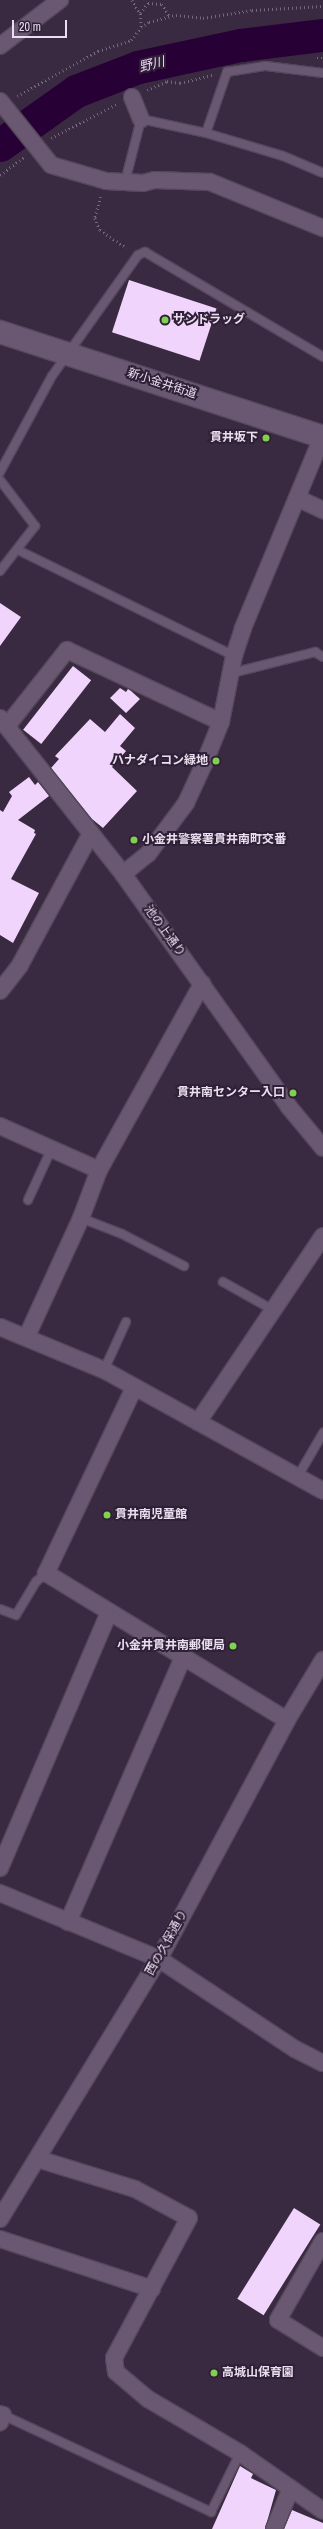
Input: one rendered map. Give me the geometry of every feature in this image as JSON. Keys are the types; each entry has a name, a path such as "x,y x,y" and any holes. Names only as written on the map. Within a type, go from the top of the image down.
{"main road":[{"name":"新小金井街道","path":"0,332 323,436"}],"street":[{"path":"0,46 60,0"},
{"path":"132,97 141,119"},
{"path":"2,104 51,165 106,181 143,184 155,180 210,182 323,228"},
{"path":"123,874 148,854 186,803 221,722 232,673 234,656 249,612 323,436"},
{"path":"297,498 323,510"},
{"path":"4,722 67,650 221,722"},
{"name":"池の上通り","path":"4,722 123,874 289,1107 323,1148"},
{"path":"0,991 20,965 91,833"},
{"path":"27,1336 81,1218 99,1170 202,984"},
{"path":"0,1126 51,1150 99,1170"},
{"path":"198,1422 323,1236"},
{"path":"0,1327 27,1336 104,1370 134,1388 298,1476 323,1491"},
{"path":"134,1388 46,1573 286,1720"},
{"path":"0,1868 109,1612"},
{"path":"68,1922 183,1657"},
{"name":"西の久保通り","path":"0,2219 159,1959 286,1720 323,1660"},
{"path":"0,1893 159,1959 295,2049 323,2063"},
{"path":"38,2159 135,2189 189,2218 114,2358 116,2372 148,2399 240,2453 323,2511"},
{"path":"0,2239 152,2289"},
{"path":"323,2241 278,2320 323,2348"},
{"path":"274,2529 292,2488"}],"lane":[{"path":"206,133 227,72 266,66 323,73"},
{"path":"125,182 141,119 206,133 283,156 323,173"},
{"path":"0,472 52,376 138,255 144,252 323,357"},
{"path":"0,480 34,526 18,550 0,571"},
{"path":"18,550 234,656"},
{"path":"232,673 315,652 323,657"},
{"path":"28,1200 51,1150"},
{"path":"81,1218 122,1234 184,1266"},
{"path":"223,1282 273,1310"},
{"path":"104,1370 126,1322"},
{"path":"298,1476 323,1433"},
{"path":"0,1609 16,1615 36,1582 46,1573"},
{"path":"1,2417 211,2512 240,2453"}],"path":[{"path":"132,0 140,13"},
{"path":"141,26 140,13 142,7 155,3 162,4 170,17"},
{"path":"2,104 60,70 98,51 131,40 141,26 176,15 203,18 252,10 323,6"},
{"path":"0,175 57,134 132,97 168,81 180,83 227,72"},
{"path":"106,181 96,218 100,230 138,255"}],"building":[{"name":"サンドラッグ","path":"129,280 216,308 200,361 112,332"},
{"path":"0,603 21,617 0,646"},
{"path":"73,666 91,680 41,744 23,730"},
{"path":"120,688 126,692 128,689 140,699 126,713 110,698"},
{"path":"120,714 135,728 120,746 126,751 112,767 137,791 103,828 92,819 51,768 59,759 55,756 90,719 105,732"},
{"path":"29,777 35,785 38,782 49,796 18,820 35,830 34,833 36,834 11,879 39,893 13,943 0,935 0,810 3,812 12,796 9,792"},
{"path":"294,2208 320,2224 264,2315 237,2299"},
{"path":"240,2466 253,2474 251,2478 276,2490 265,2529 212,2529"},
{"path":"292,2510 323,2523 323,2529 284,2529"}],"waterway":[{"name":"野川","path":"0,145 76,91 138,67 241,45 323,35"}],"place":[{"name":"サンドラッグ","path":"165,320"},
{"name":"貫井坂下","path":"266,438"},
{"name":"ハナダイコン緑地","path":"216,761"},
{"name":"小金井警察署貫井南町交番","path":"134,840"},
{"name":"貫井南センター入口","path":"293,1093"},
{"name":"貫井南児童館","path":"107,1515"},
{"name":"小金井貫井南郵便局","path":"233,1646"},
{"name":"高城山保育園","path":"214,2373"}]}
